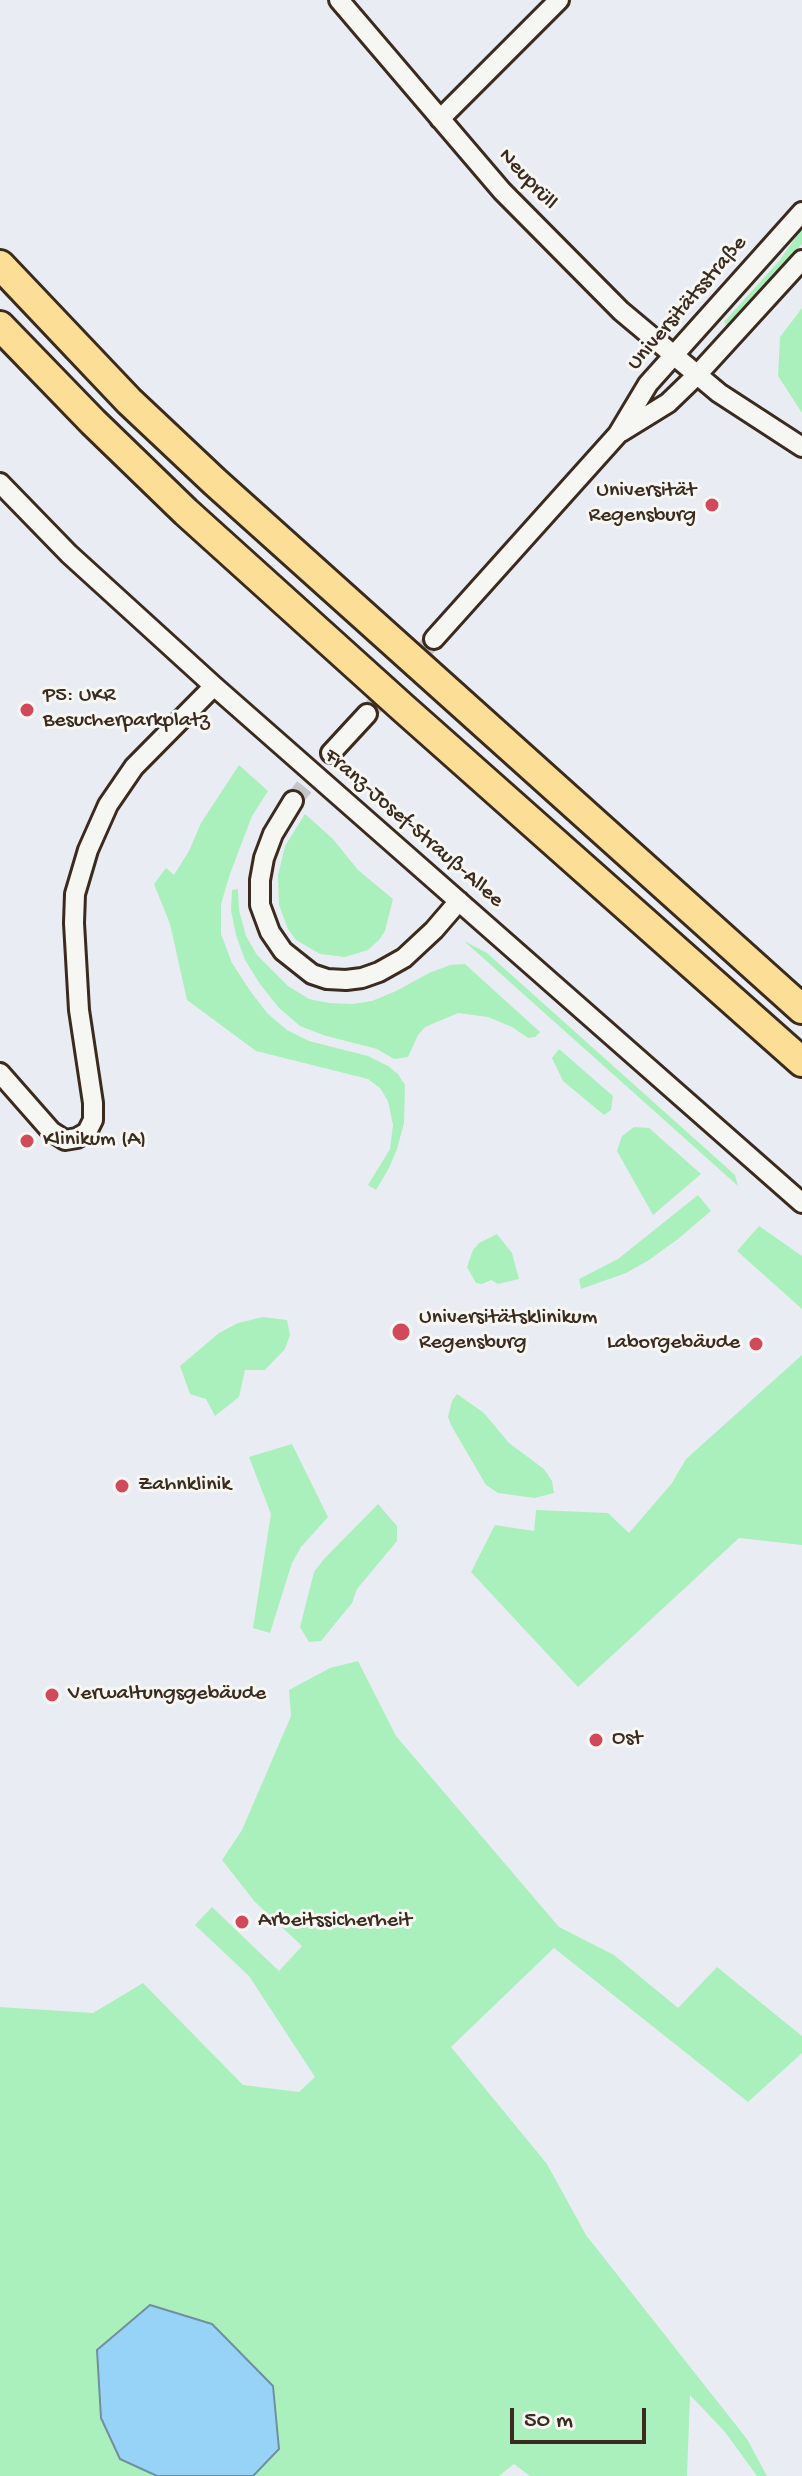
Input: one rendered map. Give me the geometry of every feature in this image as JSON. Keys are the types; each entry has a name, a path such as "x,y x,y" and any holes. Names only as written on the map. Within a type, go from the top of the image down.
{"highway":[{"path":"0,265 129,401 204,472 802,1009"},
{"path":"0,326 186,512 802,1062"}],"street":[{"name":"Neuprüll","path":"339,0 502,191 621,311 697,375 757,420 802,447"},
{"path":"440,119 559,0"},
{"name":"Universitätsstraße","path":"434,639 618,434 648,384 802,212"},
{"name":"Universitätsstraße","path":"618,434 668,403 802,260"},
{"name":"Franz-Josef-Strauß-Allee","path":"0,483 69,554 214,686 802,1203"},
{"path":"0,1073 51,1131 65,1140 87,1132 93,1120 93,1103 79,1010 75,894 88,850 108,805 134,767 214,686"},
{"path":"331,753 367,714"},
{"path":"293,801 273,834 264,858 260,905 270,932 283,951 312,974 346,980 379,972 404,958 459,901"}],"green space":[{"path":"802,228 802,244 728,326 724,322 780,260"},
{"path":"802,308 802,413 778,376 780,337"},
{"path":"239,765 268,791 252,816 230,874 221,904 221,934 232,963 251,992 268,1014 287,1030 309,1041 368,1056 388,1066 405,1085 404,1123 397,1149 376,1190 368,1185 390,1149 393,1125 388,1101 380,1088 368,1079 256,1051 187,1000 170,924 154,884 166,868 174,875 201,823"},
{"path":"305,814 333,839 358,870 393,899 385,931 368,950 345,957 320,954 296,940 288,929 279,905 278,875 285,846"},
{"path":"238,889 239,910 246,936 257,955 288,986 309,999 353,1004 372,1001 429,973 450,965 465,964 540,1032 528,1038 488,1017 458,1013 425,1027 408,1057 394,1059 377,1049 300,1026 279,1008 245,960 231,910 232,890"},
{"path":"464,941 487,953 735,1175 738,1186"},
{"path":"559,1049 613,1096 611,1110 604,1115 563,1081 552,1058"},
{"path":"634,1127 649,1128 701,1174 653,1215 617,1151 622,1136"},
{"path":"698,1195 711,1211 678,1239 626,1273 581,1289 579,1279 618,1259"},
{"path":"759,1226 802,1256 802,1309 737,1251"},
{"path":"497,1234 512,1253 519,1279 498,1284 491,1280 476,1283 467,1267 473,1250 479,1243"},
{"path":"263,1317 287,1320 290,1335 285,1349 265,1370 245,1370 239,1397 215,1416 206,1399 190,1394 180,1366 219,1333 238,1323"},
{"path":"802,1355 802,1545 739,1538 578,1687 471,1572 495,1525 534,1531 536,1510 608,1513 629,1533 672,1483 686,1459"},
{"path":"457,1394 484,1413 509,1443 544,1469 552,1481 554,1493 535,1498 498,1493 486,1485 448,1417"},
{"path":"292,1444 328,1517 301,1547 292,1563 270,1633 253,1628 271,1514 249,1457"},
{"path":"378,1504 397,1526 397,1541 357,1589 352,1603 321,1641 309,1642 300,1627 314,1572"},
{"path":"358,1661 396,1736 559,1927 614,1955 678,2008 717,1967 802,2036 802,2053 748,2102 554,1948 451,2047 547,2164 586,2235 747,2439 767,2476 757,2476 725,2432 690,2395 687,2476 530,2476 514,2464 499,2476 253,2476 279,2448 150,2305 97,2351 101,2418 157,2476 0,2476 0,2007 93,2013 143,1983 243,2085 299,2092 315,2077 249,1976 195,1925 212,1907 279,1971 302,1946 255,1902 222,1860 242,1830 291,1716 289,1690 330,1668"}],"water":[{"path":"150,2305 212,2324 273,2386 279,2449 253,2476 157,2476 120,2459 101,2418 97,2350"}],"tunnel":[{"path":"367,714 434,639"},
{"path":"293,801 331,753"}],"place":[{"name":"Universität Regensburg","path":"712,505"},
{"name":"P5: UKR Besucherparkplatz","path":"27,710"},
{"name":"Klinikum (A)","path":"27,1141"},
{"name":"Universitätsklinikum Regensburg","path":"401,1332"},
{"name":"Laborgebäude","path":"756,1344"},
{"name":"Zahnklinik","path":"122,1486"},
{"name":"Verwaltungsgebäude","path":"52,1695"},
{"name":"Ost","path":"596,1740"},
{"name":"Arbeitssicherheit","path":"242,1922"}]}
